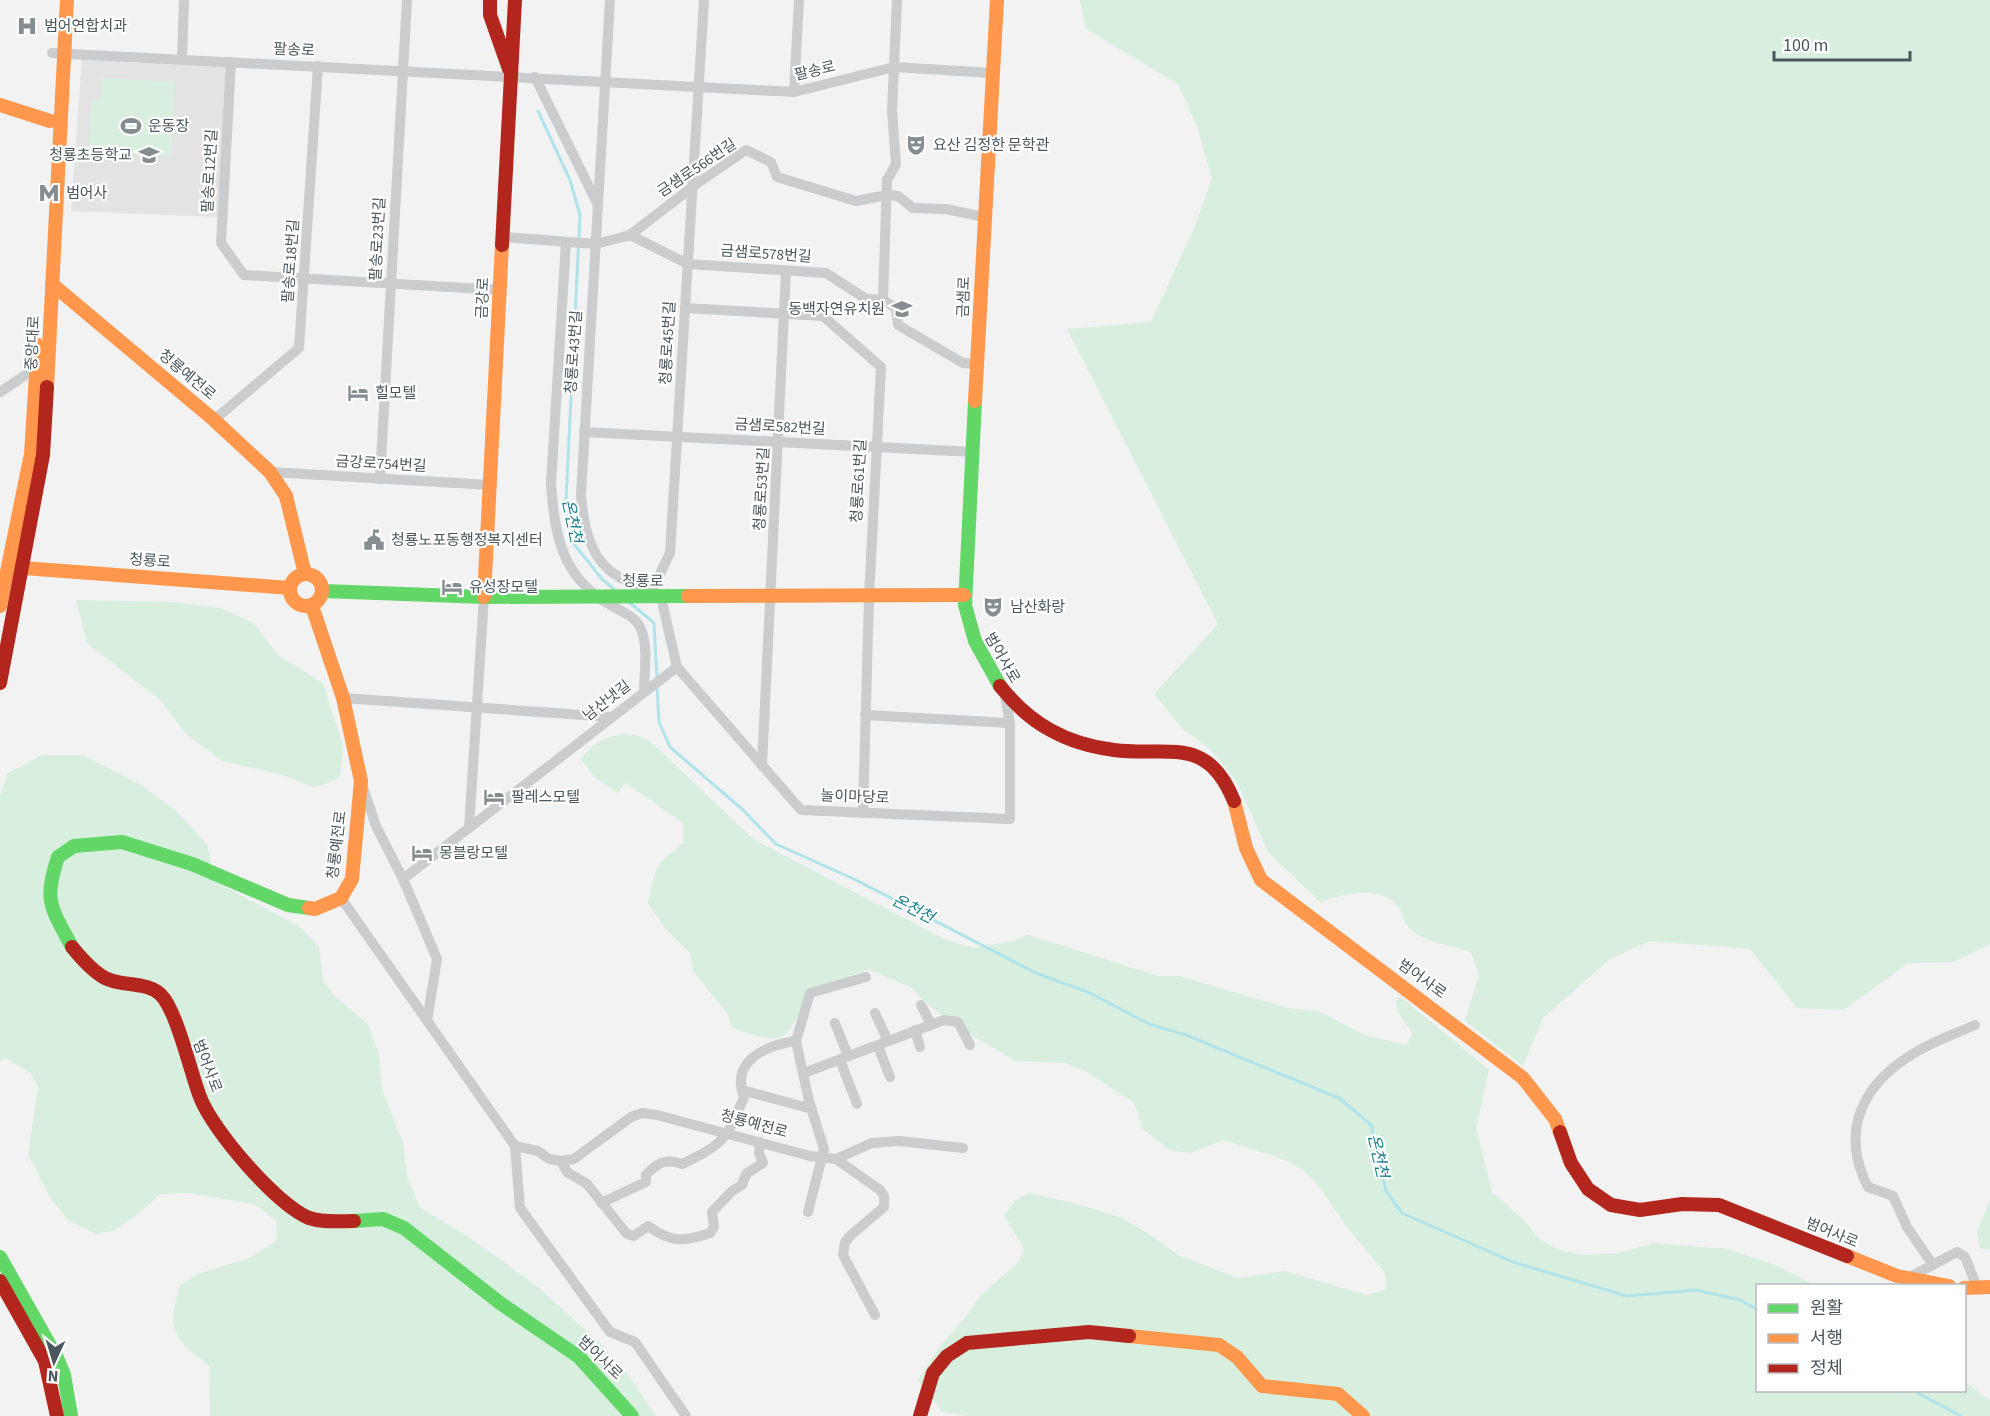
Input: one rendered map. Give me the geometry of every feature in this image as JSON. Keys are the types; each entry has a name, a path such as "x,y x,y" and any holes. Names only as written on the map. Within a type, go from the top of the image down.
{"street":[{"name":"중앙대로","path":"0,606 14,568 43,455 52,284 58,53 56,0"},
{"name":"중앙대로","path":"0,683 31,454 50,121 67,0"},
{"path":"182,59 184,0"},
{"name":"팔송로23번길","path":"380,479 407,0"},
{"path":"490,0 489,15 511,75"},
{"name":"금강로","path":"484,597 515,0"},
{"name":"청룡로43번길","path":"610,0 598,204 592,244 583,516 588,535 607,568 655,597"},
{"name":"청룡로45번길","path":"655,597 670,553 687,264 695,184 704,0"},
{"path":"794,92 799,0"},
{"path":"897,0 892,111 896,164 887,180 883,300 896,308 898,325 963,363 978,364"},
{"name":"금샘로","path":"964,595 974,452 984,217 997,0"},
{"name":"팔송로","path":"58,53 511,75 794,92 894,67 993,73"},
{"name":"팔송로12번길","path":"231,62 221,243 243,275 305,278"},
{"name":"팔송로18번길","path":"214,420 299,348 318,66"},
{"path":"535,77 598,204"},
{"path":"0,105 50,121"},
{"name":"금샘로566번길","path":"630,236 695,184 746,150 771,162 777,177 837,197 856,201 887,195"},
{"path":"887,195 898,196 913,208 946,209 984,217"},
{"path":"502,237 592,244 630,236"},
{"name":"금샘로578번길","path":"630,236 687,264 826,273 866,299 883,300"},
{"name":"남산냇길","path":"403,879 644,692 645,650 640,628 632,618 597,597 577,579 562,553 554,520 552,472 568,242"},
{"name":"청룡로53번길","path":"762,766 772,597 786,271"},
{"path":"305,278 500,290"},
{"name":"청룡예전로","path":"52,284 214,420 270,472 286,496 305,574"},
{"path":"685,308 784,314"},
{"name":"청룡로61번길","path":"784,314 823,316 881,367 869,597 863,813"},
{"path":"0,392 36,369"},
{"name":"금샘로582번길","path":"584,432 974,452"},
{"name":"금강로754번길","path":"270,472 490,485"},
{"name":"청룡로","path":"14,568 290,588"},
{"path":"305,574 315,576 323,591 319,601 312,606 304,607 295,602 290,588 295,578 305,574"},
{"name":"청룡로","path":"323,591 484,597 964,595"},
{"name":"범어사로","path":"964,595 966,621 971,637 1005,696 1022,713 1049,730 1079,744 1118,750 1170,750 1198,757 1219,773 1234,797 1251,866 1261,880 1523,1078 1555,1119 1571,1163 1588,1189 1611,1204 1640,1210 1682,1204 1719,1205 1897,1276 1939,1284"},
{"path":"469,828 484,597"},
{"name":"놀이마당로","path":"655,597 677,667 801,810 1010,819 1010,723 1005,696"},
{"name":"청룡예전로","path":"312,606 343,698 361,781 352,879 341,898 516,1146"},
{"path":"644,692 677,667"},
{"path":"343,698 611,717"},
{"path":"866,715 1010,723"},
{"path":"361,781 376,826 403,879 437,959 427,1021"},
{"name":"범어사로","path":"341,898 315,909 288,905 192,864 122,842 74,846 58,857 48,896 58,926 78,957 105,978 126,985 143,986 161,995 171,1012 201,1100 214,1123 255,1176 307,1217 325,1222 383,1219 404,1228 500,1303 579,1357 632,1416"},
{"path":"808,1212 822,1157 823,1142 812,1109 796,1041 810,993 866,976"},
{"path":"921,1005 931,1024"},
{"path":"875,1013 890,1077"},
{"path":"804,1073 931,1024 952,1019 958,1022 970,1045"},
{"path":"835,1023 857,1104"},
{"path":"1933,1265 1907,1227 1893,1196 1868,1187 1859,1170 1856,1143 1858,1112 1864,1098 1915,1053 1975,1025"},
{"path":"915,1030 920,1047"},
{"path":"601,1203 646,1182 646,1175 657,1163 674,1161 682,1164 719,1145 728,1133 744,1097 741,1090 744,1067 750,1058 764,1049 796,1041"},
{"path":"741,1090 812,1109"},
{"name":"청룡예전로","path":"561,1161 574,1159 631,1117 642,1113 836,1159"},
{"path":"686,1416 635,1342 610,1332 520,1208 516,1146 538,1151 549,1159 561,1161 567,1172 587,1184 627,1234 634,1236 648,1226 671,1240 710,1233 714,1227 712,1212 716,1205 742,1185 746,1174 763,1163 759,1153 760,1142"},
{"path":"836,1159 872,1143 931,1143 963,1148"},
{"path":"836,1159 880,1190 884,1196 884,1207 845,1242 843,1255 875,1315"},
{"path":"1908,1278 1957,1252 1965,1257 1977,1287"},
{"path":"0,1257 54,1351 64,1375 71,1416"},
{"path":"0,1281 45,1361 57,1416"},
{"path":"920,1416 927,1387 938,1364 952,1351 967,1343 1089,1332 1219,1345 1237,1357 1262,1386 1272,1389 1338,1394 1363,1416"}],"shaded area":[{"name":"청룡초등학교","path":"82,57 138,63 140,60 229,66 218,217 71,211"}],"green space":[{"path":"1080,0 1990,0 1990,944 1954,962 1908,963 1844,1010 1797,1008 1750,949 1650,941 1610,959 1543,1018 1523,1066 1465,1021 1479,975 1471,952 1418,935 1408,927 1395,903 1378,894 1358,893 1320,902 1268,852 1237,782 1211,750 1182,728 1154,694 1218,624 1067,329 1151,322 1195,226 1212,179 1197,126 1178,84 1086,29"},
{"name":"운동장","path":"102,78 175,82 171,156 88,152 92,100 100,100"},
{"path":"76,600 174,602 220,608 254,623 278,655 323,683 343,746 340,777 324,785 313,787 283,775 222,761 185,733 161,701 87,643"},
{"path":"622,734 637,735 650,741 753,839 944,939 973,948 1013,941 1028,935 1159,976 1179,976 1292,1009 1318,1011 1367,1036 1406,1045 1413,1034 1398,1012 1396,1001 1401,997 1489,1070 1476,1128 1492,1192 1522,1218 1541,1240 1561,1251 1586,1255 1620,1253 1653,1243 1728,1249 1773,1264 1813,1284 1756,1284 1756,1392 1966,1392 1966,1383 1990,1400 1990,1416 969,1416 942,1412 918,1380 938,1349 980,1296 1019,1262 1024,1249 1004,1215 1015,1201 1028,1193 1070,1202 1120,1217 1157,1239 1178,1255 1238,1278 1285,1271 1366,1295 1386,1290 1385,1273 1346,1226 1321,1189 1303,1170 1288,1161 1224,1140 1190,1153 1169,1150 1143,1129 1134,1103 1087,1072 1065,1063 1016,1061 959,1028 926,1003 911,987 869,970 812,988 791,1028 785,1035 778,1038 752,1035 732,1028 727,1013 693,971 690,953 664,927 648,903 658,868 667,856 684,843 683,823 626,783 617,793 594,777 581,759 599,742"},
{"path":"42,755 83,755 141,785 175,810 207,844 216,882 299,926 319,947 323,981 335,996 368,1024 379,1055 382,1089 403,1143 407,1176 420,1208 463,1233 537,1286 599,1342 629,1376 656,1416 210,1416 209,1366 180,1340 175,1332 173,1313 180,1285 200,1273 250,1258 276,1241 277,1221 254,1204 188,1193 160,1194 138,1214 113,1231 96,1234 69,1221 51,1199 28,1155 38,1087 30,1072 4,1058 0,1061 0,796 8,773"},
{"path":"1990,1199 1990,1250 1980,1248 1977,1232"}],"waterway":[{"name":"온천천","path":"538,111 570,180 580,215 566,500 574,544 602,579 615,590"},
{"name":"온천천","path":"629,602 654,623 657,680"},
{"name":"온천천","path":"657,687 659,722 670,747 742,809 776,844 856,880 1036,973 1090,993 1149,1024 1186,1035 1339,1098 1371,1125 1386,1191 1402,1213 1513,1262 1627,1296 1696,1290 1740,1300 1756,1309"},
{"name":"온천천","path":"1916,1392 1961,1416"}],"traffic: fast":[{"path":"975,401 965,605 975,641 1000,686"},
{"path":"323,591 484,597 688,596"},
{"path":"72,947 54,913 50,895 53,872 58,857 74,846 122,842 192,864 288,905 309,908"},
{"path":"354,1221 383,1219 404,1228 500,1303 579,1357 632,1416"},
{"path":"0,1257 57,1358 64,1375 71,1416"}],"traffic: slow":[{"path":"47,387 67,0"},
{"path":"975,401 997,0"},
{"path":"0,105 50,121"},
{"path":"484,597 502,245"},
{"path":"52,284 214,420 270,472 286,496 305,574"},
{"path":"0,606 31,454 38,345"},
{"path":"10,567 290,588"},
{"path":"306,574 318,578 322,590 318,602 306,606 294,602 290,590 294,578 306,574"},
{"path":"688,596 964,595"},
{"path":"309,908 315,909 341,898 352,879 361,781 343,698 312,606"},
{"path":"1234,801 1246,848 1261,880 1523,1078 1555,1119 1560,1132"},
{"path":"1847,1256 1897,1276 1939,1284"},
{"path":"1966,1288 1990,1287"},
{"path":"1129,1336 1219,1345 1237,1357 1262,1386 1338,1394 1363,1416"}],"traffic: jam":[{"path":"490,0 490,15 509,69"},
{"path":"502,245 515,0"},
{"path":"0,683 43,455 47,387"},
{"path":"1000,686 1037,721 1050,730 1080,743 1114,750 1184,753 1198,757 1211,766 1223,780 1234,801"},
{"path":"72,947 91,968 105,978 149,988 161,995 173,1014 200,1097 207,1111 232,1147 263,1183 295,1210 309,1218 326,1221 354,1221"},
{"path":"1560,1132 1571,1163 1588,1189 1611,1205 1640,1210 1682,1204 1719,1205 1847,1256"},
{"path":"0,1281 45,1361 57,1416"},
{"path":"920,1416 933,1373 947,1356 967,1343 1089,1332 1129,1336"}],"place":[{"name":"범어연합치과","path":"27,26"},
{"name":"운동장","path":"131,126"},
{"name":"요산 김정한 문학관","path":"916,145"},
{"name":"청룡초등학교","path":"149,155"},
{"name":"범어사","path":"49,193"},
{"name":"동백자연유치원","path":"902,309"},
{"name":"힐모텔","path":"358,393"},
{"name":"청룡노포동행정복지센터","path":"374,540"},
{"name":"유성장모텔","path":"452,587"},
{"name":"남산화랑","path":"993,607"},
{"name":"팔레스모텔","path":"494,797"},
{"name":"몽블랑모텔","path":"422,853"}]}
